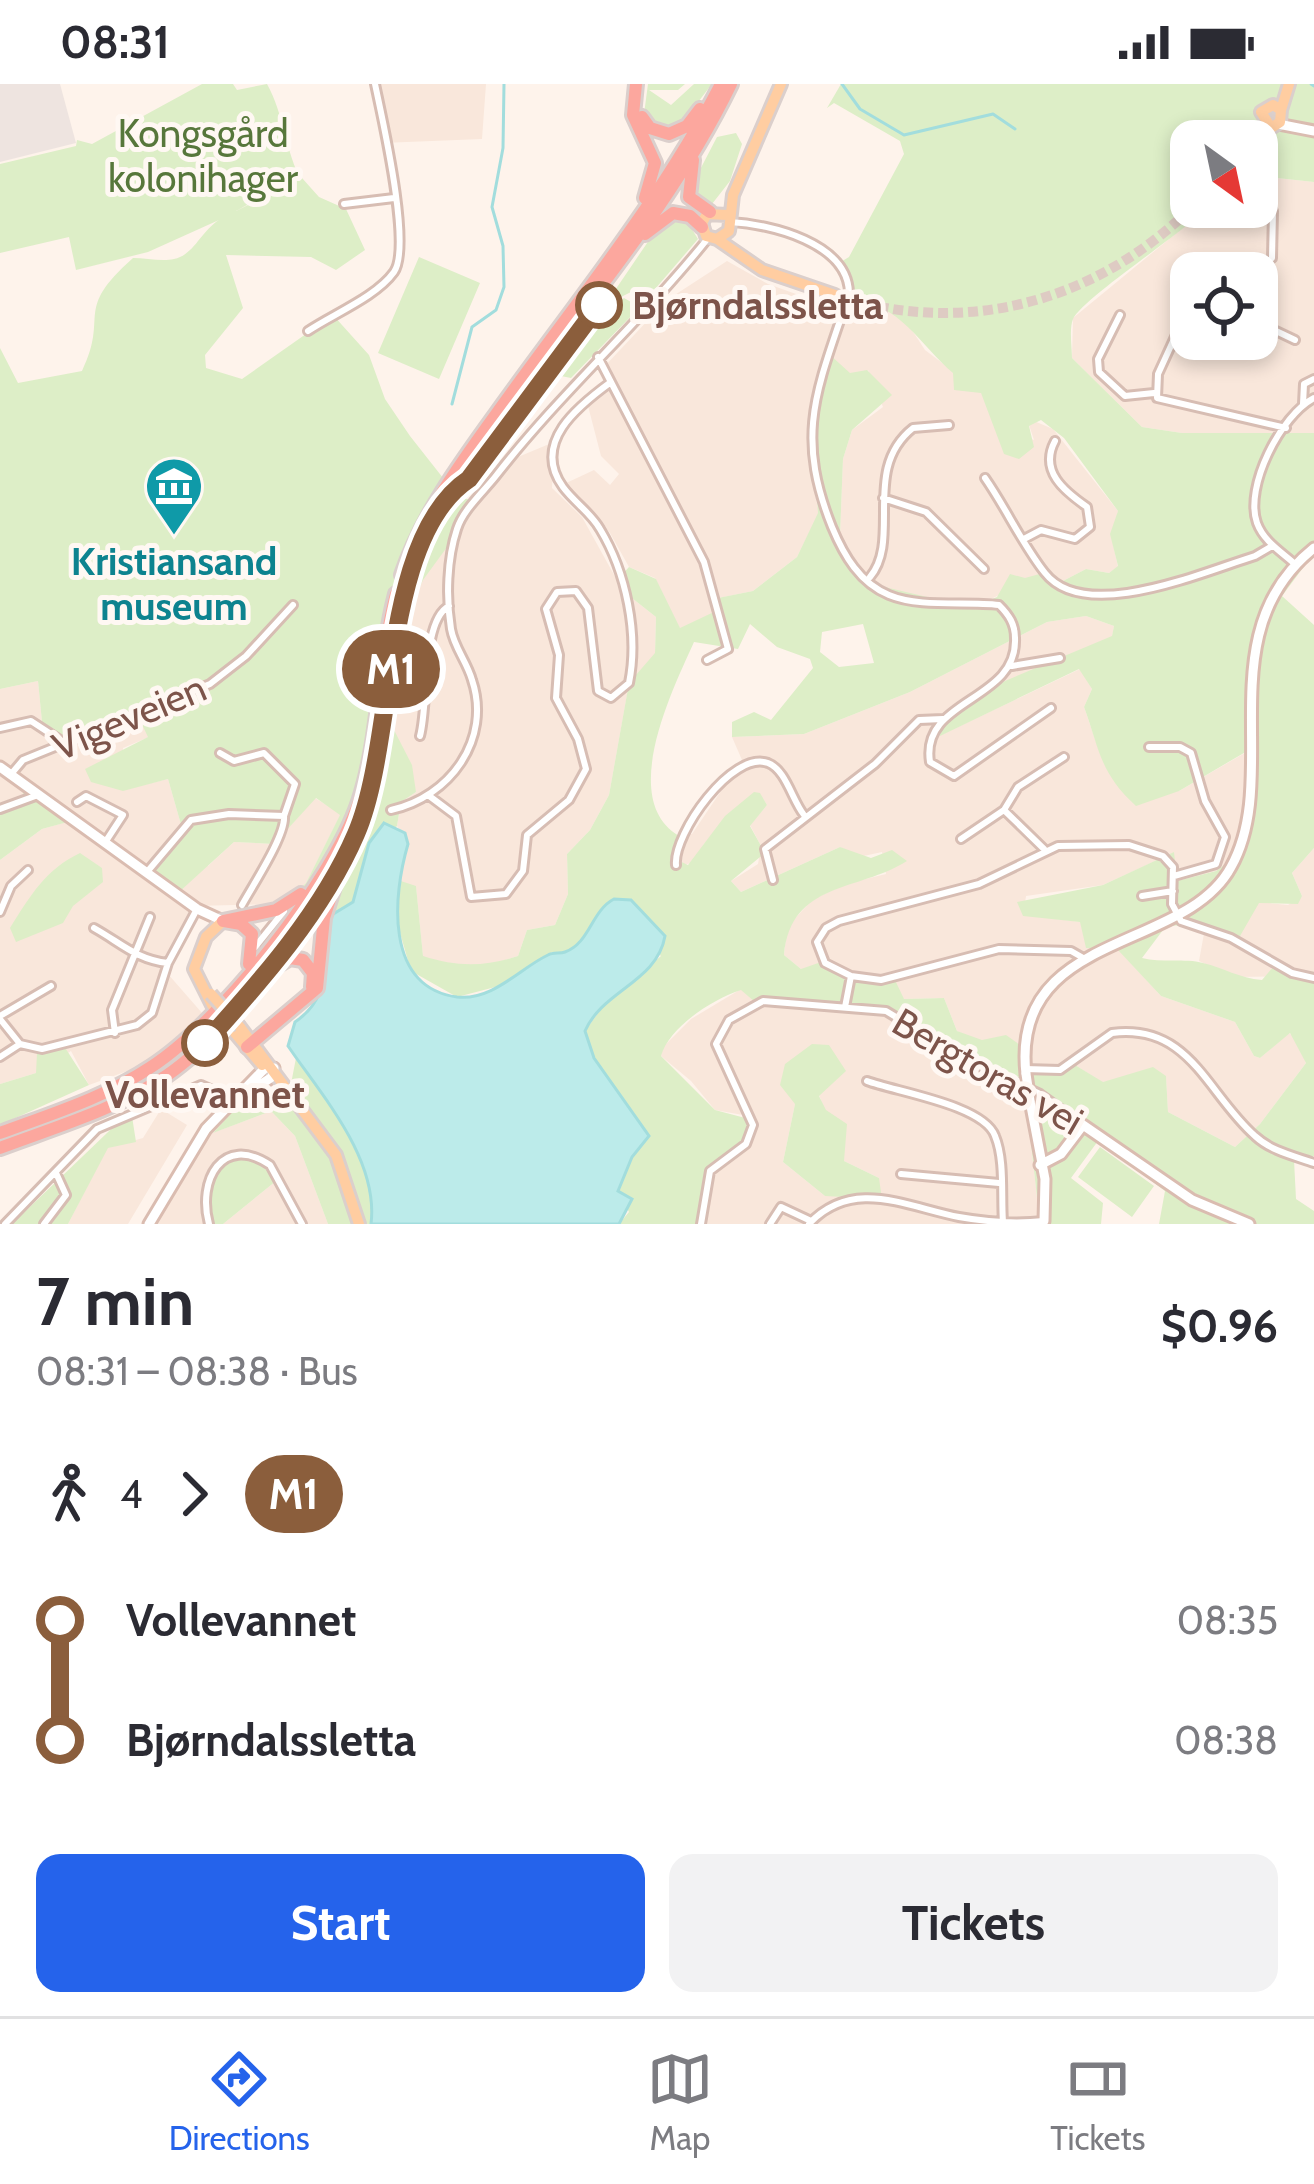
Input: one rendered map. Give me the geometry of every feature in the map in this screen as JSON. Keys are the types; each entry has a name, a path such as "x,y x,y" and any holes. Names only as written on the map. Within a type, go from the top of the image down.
{"highway":[{"path":"641,84 642,119 669,134 687,126 720,84"},
{"path":"622,241 655,168 654,153 633,115 641,84"},
{"path":"0,1148 100,1110 166,1076 205,1043 327,867 358,805 370,762 390,618 413,546 461,463 622,241 720,84"},
{"path":"245,1038 317,988 323,918 378,765 400,613 426,538 697,147 731,84"},
{"path":"697,147 688,193 694,204 722,218"},
{"path":"620,260 666,215 683,213 710,234"},
{"path":"0,1133 149,1069 247,984 346,855"},
{"path":"217,926 290,904 327,867"},
{"path":"217,926 245,927 254,949 247,984"},
{"path":"245,1038 303,1000 313,974 303,960 290,958 247,984"}],"main road":[{"path":"710,234 722,218 778,84"},
{"path":"1268,120 1286,84"},
{"path":"710,234 722,218"},
{"path":"710,234 762,270 835,295 755,261 722,218"},
{"path":"217,926 197,962 208,996 323,1135 346,1175 359,1224"}],"street":[{"path":"308,331 393,273 400,249 375,84"},
{"path":"1275,112 1314,130"},
{"path":"344,204 394,198"},
{"path":"722,218 761,226 831,254 846,272 849,292 822,374 810,457 851,567 899,598 999,605 1014,628 1012,667"},
{"path":"391,810 428,795 462,762 477,727 474,687 453,637 448,606 457,527 525,438 710,234"},
{"path":"1120,315 1098,359 1101,375 1125,396 1154,393 1175,407 1261,418 1286,428"},
{"path":"1278,332 1295,340"},
{"path":"1154,393 1170,345"},
{"path":"598,357 704,562 717,619 728,639 728,649 707,660"},
{"path":"1303,404 1302,388 1314,379"},
{"path":"428,795 457,816 471,897 506,894 523,871 527,836 569,800 586,769 578,739 556,698 558,648 546,609 556,592 576,591 588,608 601,695 616,697 628,683 631,626 618,570 598,525 558,480 553,459 565,421 610,382"},
{"path":"1296,565 1272,546 1257,524 1255,497 1286,428 1303,404 1314,398"},
{"path":"870,578 879,559 889,460 901,438 921,424 949,425"},
{"path":"1024,539 1041,530 1079,538 1090,527 1089,510 1063,490 1052,472 1050,452 1055,441"},
{"path":"986,478 1055,583 1093,598 1256,556 1272,546"},
{"path":"883,498 926,512 984,569"},
{"path":"770,1224 781,1207 810,1222 835,1203 862,1198 1003,1223 1044,1223 1026,1072 1029,1030 1058,979 1085,959 1214,888 1236,856 1245,817 1256,649 1274,600 1296,565 1314,548"},
{"name":"Vigeveien","path":"12,773 23,760 210,684 246,656 293,605"},
{"path":"420,736 429,688 429,630 436,615 448,606"},
{"path":"772,880 765,849 875,764 919,720 943,719 998,683 1012,667 1060,658"},
{"path":"943,719 928,757 950,776 1052,708"},
{"name":"Vigeveien","path":"0,728 32,721 60,740"},
{"path":"1149,747 1190,753 1205,801 1225,837 1216,864 1174,876"},
{"path":"220,753 234,760 264,753 278,761 296,784 282,834 259,866 242,905"},
{"path":"961,838 1004,810 1018,787 1064,757"},
{"path":"676,865 680,842 699,807 749,763 764,761 778,768 804,815"},
{"name":"Vigeveien","path":"0,767 217,926"},
{"name":"Vigeveien","path":"0,809 41,794"},
{"name":"Vigeveien","path":"77,802 90,797 123,815 106,841"},
{"path":"1004,810 1044,849"},
{"path":"147,872 191,820 229,814 284,816"},
{"path":"1085,959 1071,951 1010,948 942,960 889,979 851,976 826,963 817,950 820,934 833,923 980,884 1044,849 1092,842 1139,847 1163,856 1174,876 1174,913 1181,921 1239,941 1292,974 1314,978"},
{"path":"0,912 11,886 28,870"},
{"path":"1142,896 1173,890"},
{"path":"254,949 290,904"},
{"path":"0,1057 20,1044 52,1049 115,1033 152,1013 168,963 197,909"},
{"path":"115,1033 112,1010 150,917"},
{"path":"94,928 116,938 137,958 168,963"},
{"path":"845,1008 851,976"},
{"path":"20,1044 0,1017 51,986"},
{"name":"Bergtoras vei","path":"701,1224 710,1172 746,1144 752,1129 747,1105 718,1060 716,1044 722,1028 738,1012 763,1001 894,1014 980,1067 1040,1094 1192,1200 1249,1224"},
{"path":"1026,1072 1060,1070 1112,1033 1165,1039 1190,1056 1255,1137 1314,1163"},
{"path":"149,1224 198,1142 235,1100 270,1071"},
{"path":"867,1081 980,1118 997,1142 1003,1223"},
{"path":"5,1224 101,1126 196,1087 210,1085 235,1100"},
{"path":"1040,1166 1056,1159 1083,1125"},
{"path":"209,1224 204,1202 207,1178 222,1162 245,1156 263,1160 277,1174 302,1224"},
{"path":"44,1224 66,1195 56,1173"},
{"path":"901,1174 999,1184"}],"shaded area":[{"path":"0,84 60,84 76,143 0,162"},
{"path":"372,84 486,84 482,139 382,143"},
{"path":"1278,178 1314,182 1314,433 1182,433 1142,427 1072,358 1073,318 1182,228 1278,228"},
{"path":"727,261 768,284 841,310 849,301 866,301 904,318 925,350 981,392 996,427 1034,440 1029,425 1034,421 1053,429 1118,511 1113,544 1118,567 1109,573 1086,569 1061,582 1043,573 983,603 906,595 872,584 846,558 840,536 843,459 852,430 883,407 868,370 814,489 819,513 797,557 753,591 714,599 715,612 680,629 655,578 629,567 610,533 562,485 594,470 610,485 619,474 601,456 587,402 611,383 603,368 667,300"},
{"path":"554,442 552,488 582,517 623,591 656,617 655,654 629,684 609,795 590,830 567,854 568,894 555,925 527,930 518,956 489,965 450,965 423,957 416,887 398,880 408,844 397,826 401,802 416,792 394,730 407,616 422,580 492,486 518,457"},
{"path":"1086,616 1114,626 1112,637 970,699 941,735 1080,669 1092,689 1084,707 1096,742 1179,791 1250,750 1239,854 1216,871 1177,881 1173,853 1103,885 1026,896 1023,915 1081,922 1096,952 1118,949 1161,996 1235,1022 1254,1056 1260,1058 1289,1033 1297,1040 1306,1063 1260,1124 1235,1147 1168,1112 1166,1077 1102,1082 1075,1065 1036,1072 957,1031 944,998 904,999 801,969 784,955 787,927 813,899 886,874 882,852 859,857 840,847 741,892 731,881 758,864 761,846 750,825 767,805 760,794 704,844 693,863 681,865 673,852 679,836 692,834 742,760 732,737 804,734 910,692 1047,622"},
{"path":"38,681 42,722 138,716 149,737 123,748 122,790 168,779 182,828 208,866 234,842 274,844 315,798 341,814 306,883 283,904 192,906 168,974 202,1013 149,1063 89,1085 71,1051 36,1073 0,1084 0,860 42,829 74,820 24,798 0,811 0,689"},
{"path":"1314,848 1314,976 1233,977 1199,961 1205,928 1259,902 1288,905 1302,896 1292,873"},
{"path":"741,989 832,1010 871,1006 903,1019 1025,1091 1040,1224 699,1224 712,1169 743,1115 715,1110 661,1056 663,1047 691,1019","holes":["819,1095 844,1161 879,1178 825,1196 783,1162 795,1104"]},
{"path":"161,1109 187,1125 128,1224 68,1224 107,1148 143,1138"},
{"path":"271,1111 295,1136 328,1224 223,1224 276,1181 208,1224 146,1224 207,1135"}],"green space":[{"name":"Kongsgård kolonihager","path":"202,84 233,84 237,90 267,84 299,176 236,211 302,178 319,197 346,209 365,250 336,270 311,257 226,255 243,308 205,355 206,368 242,379 333,315 369,355 385,399 410,436 458,497 480,502 423,580 407,616 394,730 412,765 416,792 401,802 397,826 363,861 353,902 332,914 332,903 295,893 306,883 340,815 316,798 274,844 234,842 178,893 153,871 182,828 168,779 123,791 91,782 85,769 148,737 138,716 60,739 42,722 38,681 0,689 0,348 18,383 82,371 90,352 97,302 114,276 133,258 181,257 219,220 148,252 76,270 69,237 0,253 0,164 76,146 77,140 92,144"},
{"path":"648,84 685,84 678,90 649,90 671,105 694,84 712,84 678,128 658,129 644,114"},
{"path":"841,84 1314,84 1314,182 1278,178 1278,120 1170,120 1170,228 1184,228 1081,309 1071,333 1072,358 1142,427 1182,433 1314,433 1314,553 1282,596 1314,625 1314,848 1292,873 1302,896 1298,904 1259,903 1240,936 1189,925 1166,926 1142,958 1196,962 1262,980 1274,966 1314,976 1314,1156 1294,1160 1296,1199 1314,1211 1314,1224 1159,1224 1165,1191 1098,1141 1071,1178 1103,1203 1101,1224 1040,1224 1025,1091 903,1019 871,1006 832,1010 793,1002 755,1002 741,990 694,1016 673,1035 661,1056 715,1110 749,1119 743,1146 712,1170 699,1224 619,1224 629,1212 618,1191 632,1157 649,1135 594,1058 585,1031 604,1005 661,956 606,903 582,940 567,952 552,952 503,985 457,997 411,971 394,912 398,880 416,886 423,956 435,960 482,964 506,960 518,956 527,930 555,925 568,894 567,854 590,830 609,795 629,683 655,653 656,617 623,591 619,578 629,567 656,579 680,628 716,611 713,599 753,591 797,557 818,513 812,433 829,354 850,373 867,370 892,395 852,430 843,459 840,536 846,558 872,584 944,601 983,603 997,597 1010,574 1025,578 1043,573 1061,582 1086,569 1109,573 1118,566 1110,534 1118,511 1064,438 1041,420 1029,426 1034,447 1019,459 1004,454 981,393 954,390 953,373 894,316 866,302 849,301 839,263 849,257 904,154 900,141 834,103 827,108","holes":["1086,616 1114,626 1112,636 970,699 940,725 940,736 1079,669 1092,689 1084,707 1102,761 1136,806 1179,791 1249,750 1239,854 1216,871 1177,881 1174,852 1103,885 1017,902 1023,916 1080,922 1086,948 1118,950 1161,996 1235,1022 1254,1056 1260,1058 1290,1033 1306,1063 1260,1124 1235,1147 1168,1112 1166,1076 1153,1067 1103,1082 1075,1065 1036,1072 1026,1067 1020,1045 1006,1035 982,1040 957,1031 944,998 904,999 894,978 856,975 824,961 801,969 784,955 799,913 830,892 907,861 892,850 871,858 840,847 741,892 731,881 765,853 750,826 767,805 760,793 754,792 725,816 688,865 675,859 679,836 661,819 653,797 655,744 694,642 738,649 750,624 777,647 810,659 813,668 771,720 754,712 732,722 732,737 804,734 910,692 1047,622","863,624 874,663 839,667 820,652 822,632"]},
{"path":"736,133 742,144 730,181 712,204 700,204 691,187 717,137"},
{"path":"685,218 698,239 643,303 635,290 605,305 660,224"},
{"path":"419,257 480,283 439,379 378,353"},
{"path":"624,298 640,307 571,378 561,376 523,413 593,322"},
{"path":"22,788 41,789 75,820 42,829 0,860 0,811 24,798"},
{"path":"80,853 102,868 103,882 73,906 63,923 16,942 10,928 32,894 48,875"},
{"path":"812,1044 829,1045 846,1071 819,1096 826,1110 847,1124 844,1161 879,1178 882,1199 825,1196 783,1162 795,1104 780,1085 785,1064"},
{"path":"64,1046 89,1085 0,1125 0,1084 36,1073 37,1053"},
{"path":"296,1058 337,1114 360,1158 371,1224 328,1224 295,1136 271,1111 213,1133 244,1099 290,1089"},
{"path":"131,1110 136,1142 108,1148 68,1224 12,1224"},
{"path":"1100,1147 1154,1186 1132,1217 1078,1177"},
{"path":"237,1157 264,1163 276,1181 223,1224 208,1224 202,1196 211,1169"}],"water":[{"name":"Vollevannet","path":"384,823 405,833 408,844 398,912 405,958 433,990 470,997 494,989 548,955 573,948 614,899 631,900 665,936 652,964 604,1005 585,1031 594,1058 649,1136 632,1157 618,1191 632,1199 619,1224 371,1224 371,1200 357,1152 288,1046 295,1022 308,1011 321,987 330,916 353,902 369,843"}],"waterway":[{"path":"452,404 472,327 496,310 504,287 503,246 492,207 503,148 504,84"},
{"path":"842,84 860,109 904,135 993,114 1015,129"}],"tunnel":[{"path":"835,295 931,313 1026,303 1114,267 1170,227"}],"bus line":[{"name":"M1","path":"205,1043 311,910 357,832 378,765 400,613 426,538 458,487 469,479 599,305"}],"place":[{"name":"Bjørndalssletta","path":"599,305"},
{"name":"Kristiansand museum","path":"174,537"},
{"name":"Vollevannet","path":"205,1043"}]}
